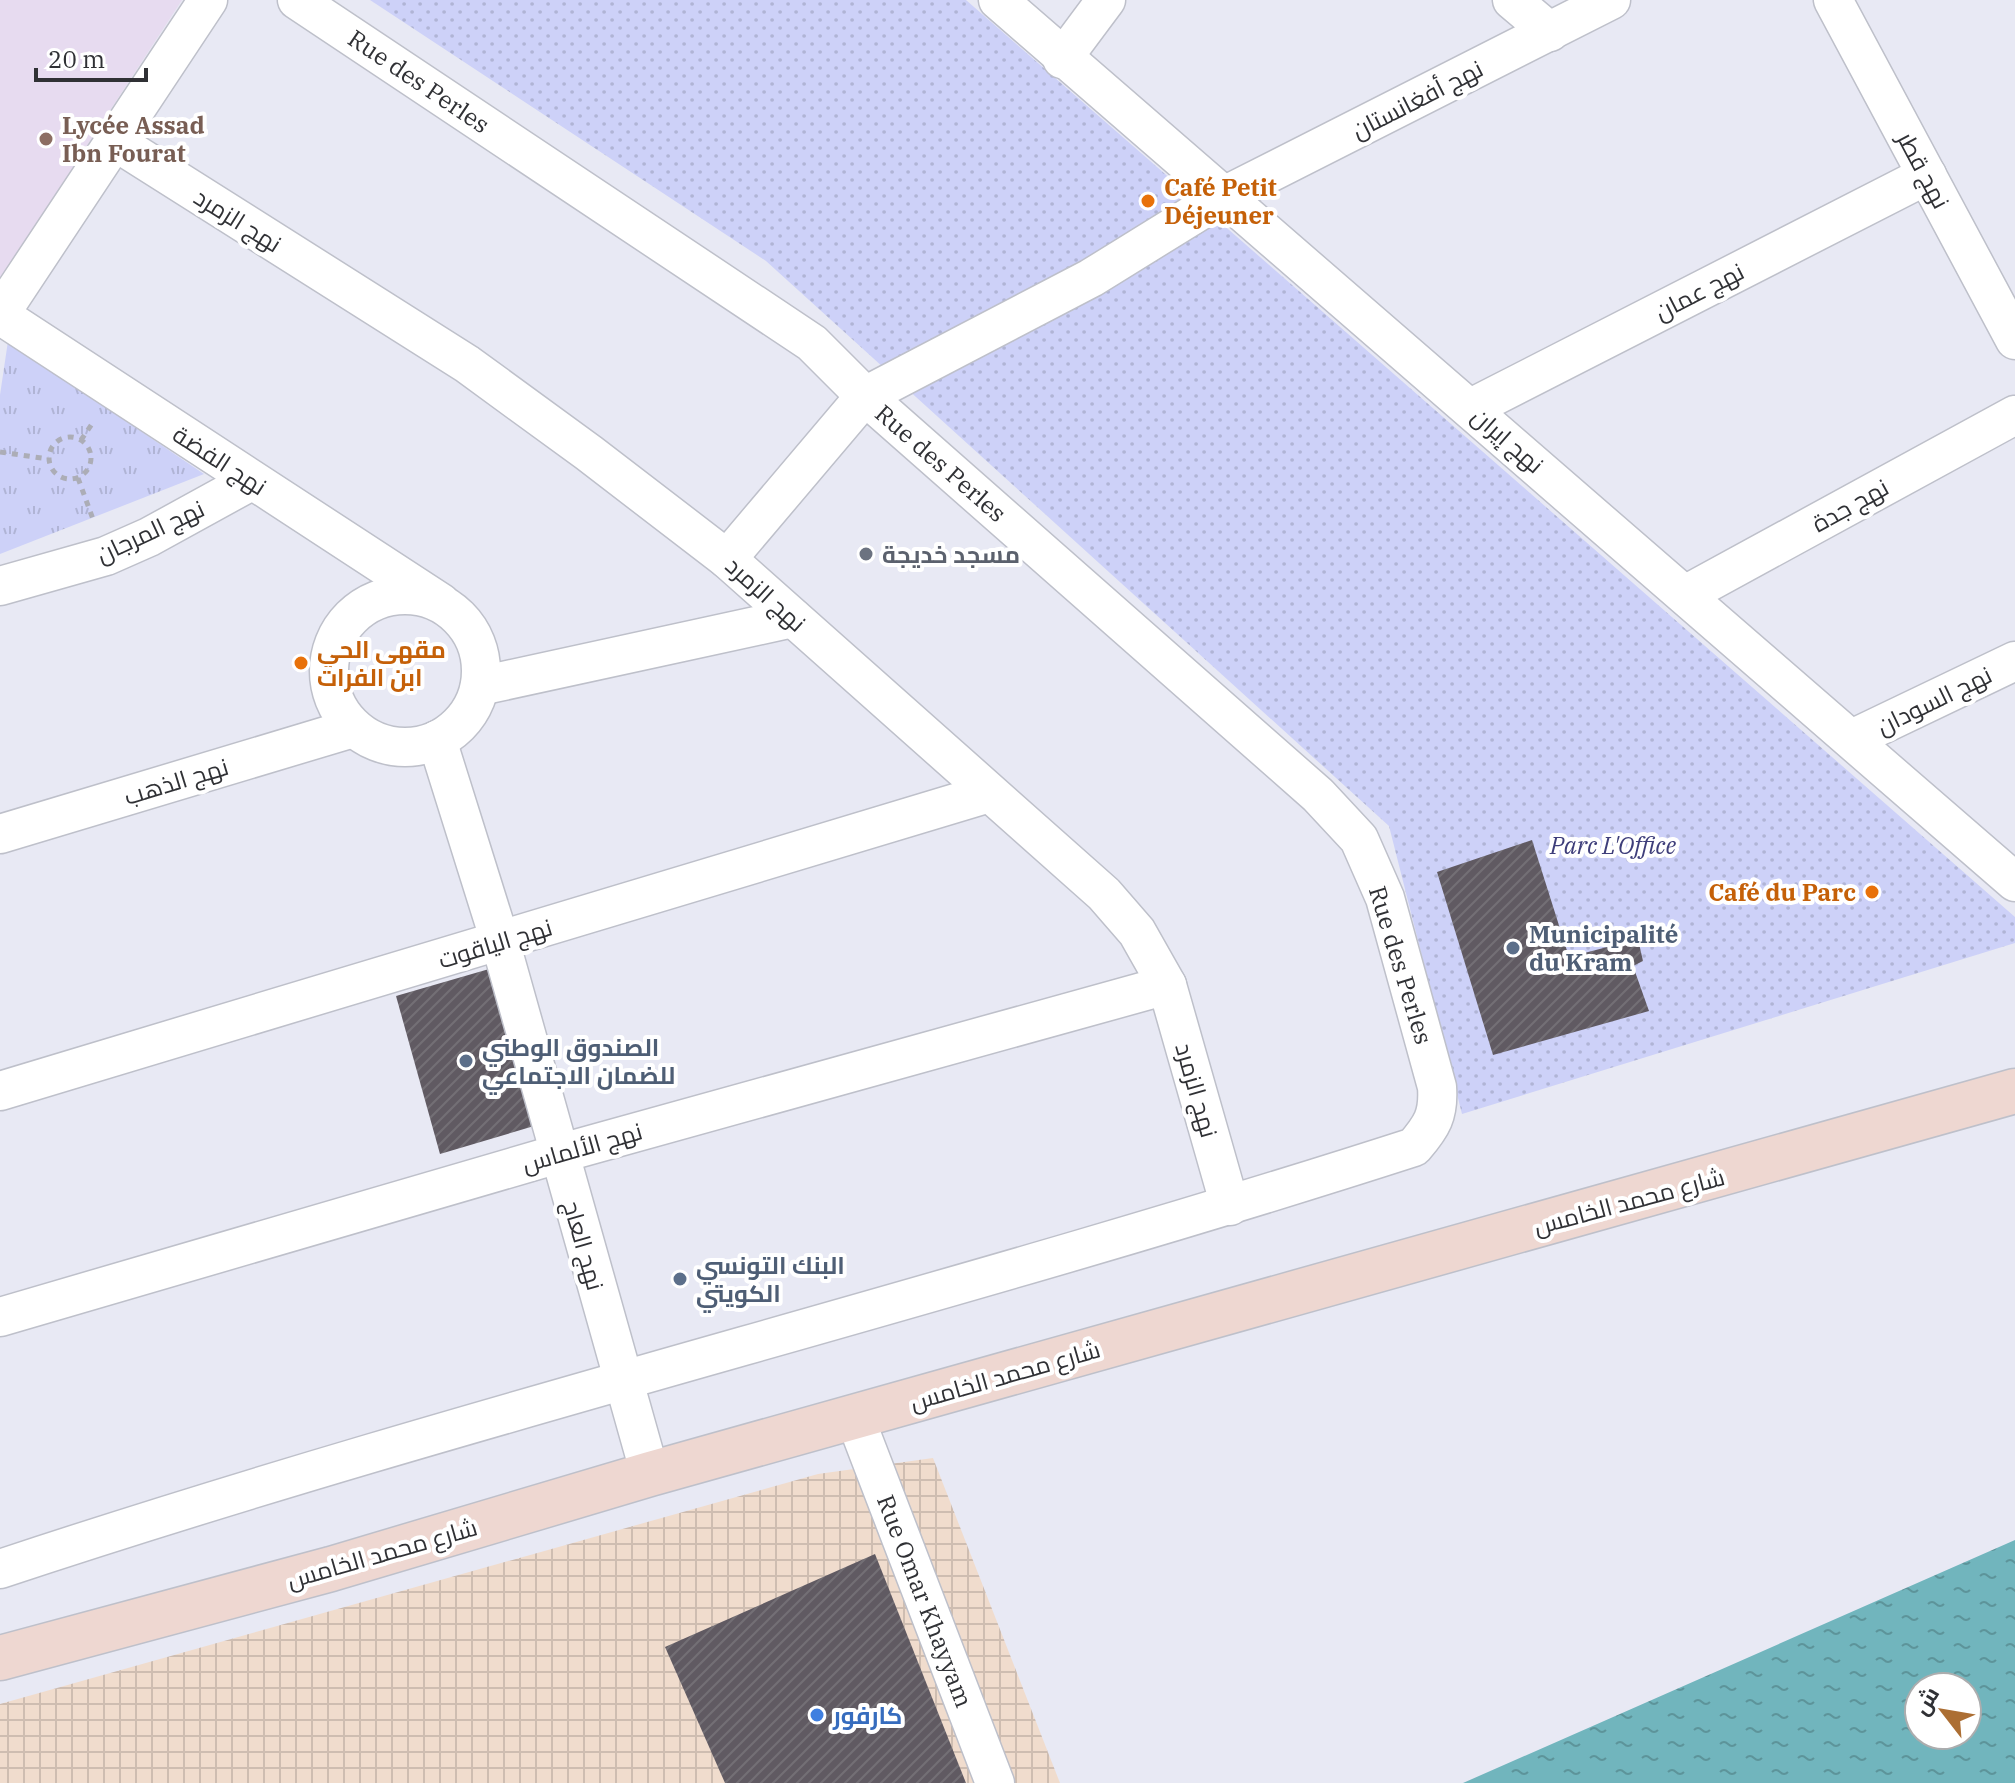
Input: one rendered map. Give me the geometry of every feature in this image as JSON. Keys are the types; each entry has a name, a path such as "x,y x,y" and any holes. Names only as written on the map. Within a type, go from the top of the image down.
{"main road":[{"name":"شارع محمد الخامس","path":"0,1658 331,1569 650,1474 2013,1095"}],"street":[{"name":"نهج الفضة","path":"208,0 0,314 441,603"},
{"name":"Rue des Perles","path":"297,0 812,343 865,396 1318,795 1359,839 1385,898 1437,1087 1439,1109 1433,1126 1414,1147 1230,1206"},
{"name":"نهج إيران","path":"998,0 1062,59 1471,408 2015,882"},
{"path":"1062,59 1106,0"},
{"path":"1512,0 1550,32"},
{"name":"نهج أفغانستان","path":"865,396 1091,278 1222,197 1611,0"},
{"name":"نهج قطر","path":"1833,0 2015,340"},
{"name":"نهج الزمرد","path":"116,142 467,364 727,559 1104,894 1137,932 1167,985 1230,1206"},
{"name":"نهج عمان","path":"1471,408 1927,175"},
{"path":"727,559 865,396"},
{"name":"نهج جدة","path":"1685,595 2015,415"},
{"name":"نهج المرجان","path":"0,586 106,556 149,537 251,481"},
{"path":"398,594 441,603 469,629 477,647 480,686 465,718 437,740 416,747 394,747 372,741 353,728 330,691 332,647 357,611 398,594"},
{"path":"480,686 793,618"},
{"name":"نهج السودان","path":"1852,739 2015,661"},
{"name":"نهج الذهب","path":"0,834 353,728"},
{"name":"نهج العاج","path":"437,740 500,941 650,1474"},
{"name":"نهج الياقوت","path":"0,1091 989,793"},
{"name":"نهج الألماس","path":"0,1317 558,1154 1167,985"},
{"path":"0,1569 136,1525 623,1381 1230,1206"},
{"name":"Rue Omar Khayyam","path":"855,1418 995,1783"}],"path":[{"path":"61,439 81,440 91,458 85,473 78,478 62,478 54,474 48,459 54,443 61,439"},
{"path":"0,452 48,459"},
{"path":"78,478 106,556"}],"shaded area":[{"name":"Lycée Assad Ibn Fourat","path":"0,0 182,0 0,279"},
{"path":"933,1458 1060,1783 0,1783 0,1704 818,1474"}],"green space":[{"name":"Parc L'Office","path":"370,0 966,0 2015,917 2015,943 1462,1114 1389,826 766,261"},
{"path":"8,341 204,474 0,554 0,395"}],"water":[{"path":"2015,1540 2015,1783 1463,1783"}],"building":[{"name":"Municipalité du Kram","path":"1532,840 1569,957 1638,939 1643,961 1633,966 1649,1011 1493,1055 1437,872"},
{"name":"الصندوق الوطني للضمان الاجتماعي","path":"496,967 534,1126 440,1154 396,996"},
{"name":"كارفور","path":"875,1554 966,1783 725,1783 665,1647"}],"place":[{"name":"Lycée Assad Ibn Fourat","path":"46,139"},
{"name":"Café Petit Déjeuner","path":"1148,201"},
{"name":"مسجد خديجة","path":"866,554"},
{"name":"مقهى الحي ابن الفرات","path":"301,663"},
{"name":"Café du Parc","path":"1872,892"},
{"name":"Municipalité du Kram","path":"1513,948"},
{"name":"الصندوق الوطني للضمان الاجتماعي","path":"466,1061"},
{"name":"البنك التونسي الكويتي","path":"680,1279"},
{"name":"كارفور","path":"817,1715"}]}
